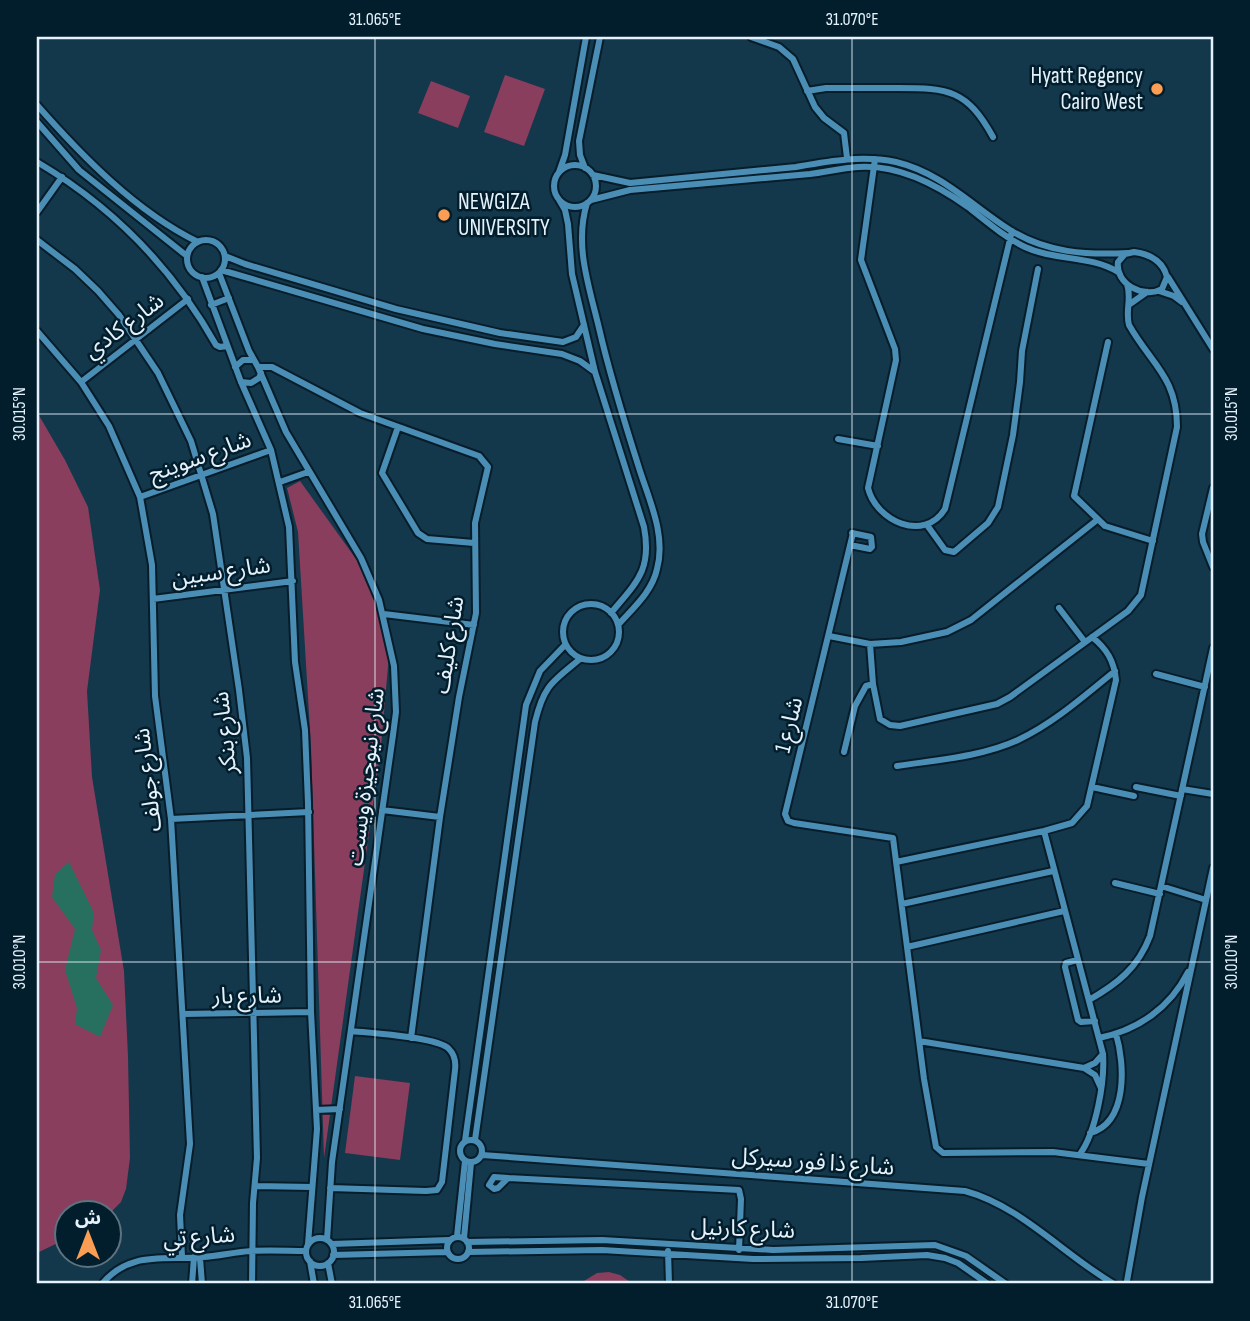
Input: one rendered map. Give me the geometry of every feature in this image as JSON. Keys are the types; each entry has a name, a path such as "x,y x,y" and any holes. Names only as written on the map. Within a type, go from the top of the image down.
{"street":[{"path":"586,37 565,155 554,183 568,224 572,274 594,372 648,547 645,566 637,583 611,612"},
{"path":"600,37 579,141 580,155 585,168 593,175 630,187"},
{"path":"751,37 786,52 793,59 819,113 845,133 847,159"},
{"path":"807,91 826,88 944,90 973,107 993,137"},
{"path":"37,104 62,134 101,172 176,229 198,242"},
{"path":"37,122 79,170 187,256 191,270 202,277 209,277 220,271 225,256 222,248 207,240 198,242 187,256"},
{"path":"558,198 568,206 581,206 630,187 847,159 875,159 907,166 937,178 1011,235 1042,246 1082,254 1140,253 1150,256 1159,263 1213,349"},
{"path":"875,159 861,260 889,333 896,360 868,488 873,503 890,519 905,524 927,525 941,515 948,500 961,435 1011,235"},
{"path":"37,162 91,197 132,233 169,273 203,321 216,345 227,346"},
{"path":"817,162 818,173"},
{"path":"559,172 572,166 585,168"},
{"path":"708,179 874,167 906,174 937,186 1041,253 1095,262 1118,272 1127,284 1130,294 1127,315 1129,325 1168,381 1177,415 1177,427 1141,595 1136,604 998,704 900,726 890,725 880,719 873,684 870,644"},
{"path":"593,175 596,188 582,219 581,238 585,270 612,382 656,521 660,545 657,570 647,593 618,625"},
{"path":"37,212 62,177"},
{"path":"164,236 176,229"},
{"name":"شارع بنكر","path":"37,240 75,269 98,291 136,338 176,407 202,473 213,514 243,723 248,814 257,1158 252,1284"},
{"path":"1118,272 1118,262 1128,253"},
{"path":"225,256 407,312 500,333 563,342 576,337 584,325"},
{"path":"927,525 945,550 954,552 988,523 998,507 1013,435 1022,346 1038,269"},
{"path":"220,271 423,329 562,354 580,361 594,372"},
{"name":"شارع نيوجيزة ويست","path":"220,271 253,360 286,432 361,558 384,614 394,666 396,712 330,1188 329,1242"},
{"path":"1159,291 1166,283 1166,274"},
{"name":"شارع نيوجيزة ويست","path":"202,277 235,367 271,450 289,527 295,662 304,730 309,812 311,1012 316,1110 307,1247"},
{"path":"1127,284 1147,292 1159,291 1174,296 1186,306"},
{"path":"1130,304 1147,292"},
{"path":"211,305 229,298"},
{"name":"شارع كادي","path":"81,382 188,299"},
{"path":"203,321 215,316"},
{"name":"شارع جولف","path":"37,331 81,382 109,426 140,497 152,565 152,657 171,819 190,1144 180,1215 181,1257"},
{"path":"562,354 563,342"},
{"path":"1108,342 1075,498 1105,526 1153,541"},
{"path":"235,367 243,360 253,360"},
{"name":"شارع كليف","path":"259,370 272,367 330,399 479,456 486,463 488,472 478,508 474,543 474,625 459,696 440,817 411,1038"},
{"path":"241,382 251,383 259,370"},
{"path":"398,427 382,473 418,533 427,539 474,543"},
{"path":"617,442 629,437"},
{"path":"838,439 878,446"},
{"name":"شارع سوينج","path":"140,497 271,450"},
{"path":"279,482 308,472"},
{"path":"1213,488 1202,538 1213,567"},
{"path":"829,636 870,644 901,642 947,632 971,620 1097,520"},
{"name":"شارع 1","path":"850,545 870,549 871,537 853,533 850,545 829,636 785,814 788,821 893,838 896,862"},
{"name":"شارع سبين","path":"153,599 293,581"},
{"path":"589,604 598,605 611,612 618,625 619,639 611,653 596,660 580,659 565,645 563,627 572,611 589,604"},
{"path":"1059,608 1085,642"},
{"path":"384,614 474,625"},
{"path":"1092,637 1107,652 1116,680 1087,806 1078,818 1072,823 1044,831 896,862 919,1041 934,1139 939,1151 1080,1154 1149,1164"},
{"path":"449,1241 447,1252 451,1257 460,1259 468,1252 463,1239 468,1162 459,1151 465,1141 526,705 540,671 565,645"},
{"path":"1089,1000 1117,984 1140,958 1150,936 1213,648"},
{"path":"468,1162 477,1160 482,1155 482,1149 475,1140 535,722 543,692 552,681 580,659"},
{"path":"897,765 974,753 1016,741 1059,716 1115,671"},
{"path":"1156,674 1205,687"},
{"path":"844,752 855,706 866,686 873,684"},
{"path":"1092,787 1134,796"},
{"path":"1136,787 1213,794"},
{"path":"382,810 440,817"},
{"path":"171,819 309,812"},
{"path":"1044,831 1103,1054 1101,1089 1089,1137 1080,1154"},
{"path":"1127,1281 1149,1164 1213,868"},
{"path":"902,904 1053,871"},
{"path":"1115,883 1206,900"},
{"path":"907,947 1064,911"},
{"path":"1077,960 1066,962 1065,967 1078,1020 1095,1021"},
{"path":"1099,1038 1140,1023 1166,1003 1179,988 1192,964"},
{"path":"1166,1003 1182,1011"},
{"name":"شارع بار","path":"183,1014 311,1012"},
{"path":"330,1188 437,1191 441,1187 456,1062 453,1055 443,1044 351,1031"},
{"path":"1089,1137 1108,1123 1118,1100 1122,1063 1116,1034"},
{"path":"919,1041 1084,1068 1095,1075 1101,1089"},
{"path":"1084,1068 1095,1063 1103,1054"},
{"path":"316,1110 340,1110"},
{"path":"1089,1137 1094,1156"},
{"path":"465,1141 475,1140"},
{"name":"شارع ذا فور سيركل","path":"482,1155 965,1191 1006,1209 1114,1284"},
{"path":"508,1178 739,1190 739,1250"},
{"path":"255,1186 312,1187"},
{"path":"314,1284 307,1247 315,1238 355,1245 463,1239"},
{"name":"شارع كارنيل","path":"463,1239 602,1240 739,1250 935,1245 966,1255 1006,1284"},
{"path":"602,1240 602,1250"},
{"path":"310,1261 320,1266 328,1263 333,1255 329,1242"},
{"path":"668,1243 669,1284"},
{"path":"355,1245 355,1254"},
{"name":"شارع تي","path":"102,1284 112,1273 136,1262 164,1256 197,1257 307,1247"},
{"path":"799,1249 800,1259"},
{"name":"شارع كارنيل","path":"468,1252 602,1250 741,1259 927,1255 958,1263 988,1284"},
{"path":"333,1255 447,1252"},
{"path":"192,1284 197,1257"},
{"path":"197,1257 202,1284"},
{"path":"328,1263 332,1284"}],"shaded area":[{"path":"505,75 545,89 524,146 484,132"},
{"path":"431,81 470,96 458,128 418,113"},
{"path":"37,412 88,507 100,590 87,691 92,777 124,971 130,1158 122,1199 52,1198 52,1246 37,1253"},
{"path":"300,481 377,588 389,655 381,747 324,1158 311,747 298,532 287,488"},
{"path":"69,862 94,913 92,930 101,950 96,978 113,1005 100,1037 75,1024 77,1008 65,970 75,929 52,897 55,874"},
{"path":"355,1076 410,1083 400,1160 345,1153"},
{"path":"597,1273 620,1275 633,1284 579,1284"}],"place":[{"name":"Hyatt Regency Cairo West","path":"1157,89"},
{"name":"NEWGIZA UNIVERSITY","path":"444,215"}]}
